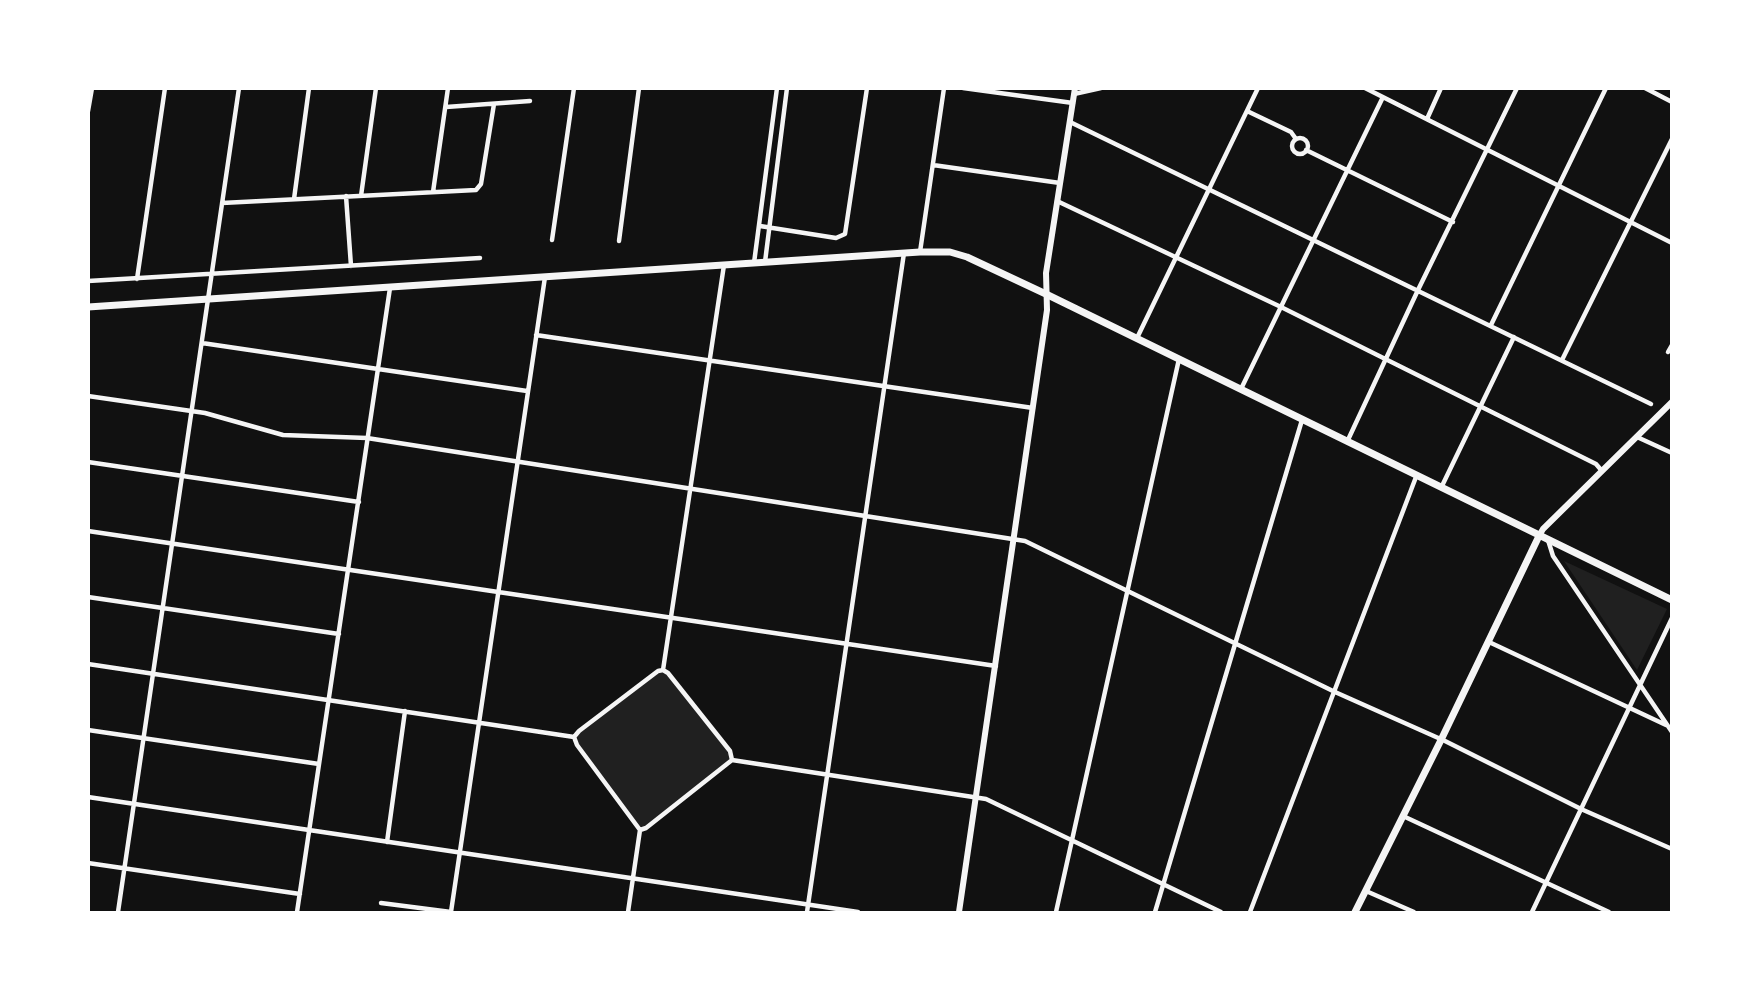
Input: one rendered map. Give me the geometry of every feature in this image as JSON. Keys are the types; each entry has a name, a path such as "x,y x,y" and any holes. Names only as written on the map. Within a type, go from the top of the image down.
{"main road":[{"path":"959,912 1033,408 1048,295 1046,273 1074,91"},
{"path":"88,307 920,252 958,254 1137,338 1416,477 1671,600"},
{"path":"1355,912 1539,536 1671,402"}],"street":[{"path":"88,111 92,88"},
{"path":"137,279 165,88"},
{"path":"118,912 239,88"},
{"path":"294,200 309,88"},
{"path":"361,196 376,88"},
{"path":"433,192 448,88"},
{"path":"552,240 574,88"},
{"path":"619,241 639,88"},
{"path":"754,263 777,88"},
{"path":"765,262 787,88"},
{"path":"759,226 836,238 843,236 847,231 867,88"},
{"path":"920,252 944,88"},
{"path":"963,88 1073,103"},
{"path":"1074,91 1101,88"},
{"path":"1137,338 1258,88"},
{"path":"1365,88 1671,243"},
{"path":"1427,119 1441,88"},
{"path":"1347,442 1517,88"},
{"path":"1491,326 1606,88"},
{"path":"1645,88 1671,102"},
{"path":"1241,389 1383,97"},
{"path":"446,107 530,101"},
{"path":"222,203 476,190 480,187 494,104"},
{"path":"1247,111 1291,132 1296,139"},
{"path":"1070,122 1651,404"},
{"path":"1301,138 1306,141 1308,146 1302,153 1295,152 1292,145 1296,139 1301,138"},
{"path":"1562,360 1671,139"},
{"path":"1306,150 1453,222"},
{"path":"933,165 1060,183"},
{"path":"346,196 351,266"},
{"path":"1058,201 1281,307 1596,464 1602,471"},
{"path":"807,912 904,254"},
{"path":"88,281 480,258"},
{"path":"574,737 663,670 724,265"},
{"path":"381,903 451,912 545,277"},
{"path":"297,912 390,288"},
{"path":"536,335 1033,408"},
{"path":"1441,488 1514,338"},
{"path":"202,343 527,391"},
{"path":"1668,351 1671,345"},
{"path":"1056,912 1179,359"},
{"path":"88,396 192,410 283,435 367,438 691,490 1014,538 1128,590 1581,809 1671,849"},
{"path":"1155,912 1302,420"},
{"path":"1636,437 1671,453"},
{"path":"88,462 359,502"},
{"path":"1250,912 1416,477"},
{"path":"88,531 996,666"},
{"path":"1548,540 1553,556 1639,687 1670,728"},
{"path":"88,597 339,634"},
{"path":"1532,912 1671,618"},
{"path":"1489,642 1670,728"},
{"path":"88,664 574,737"},
{"path":"663,670 668,673 730,751 732,760"},
{"path":"387,842 405,711"},
{"path":"88,730 319,764"},
{"path":"574,737 577,745 640,830 628,912"},
{"path":"640,830 646,828 732,760 827,776 976,796 1221,912"},
{"path":"88,797 858,912"},
{"path":"1403,816 1609,912"},
{"path":"88,863 300,894"},
{"path":"1366,891 1414,912"}],"shaded area":[{"path":"1564,561 1667,609 1637,670"},
{"path":"663,670 730,751 732,760 640,830 574,737"}]}
